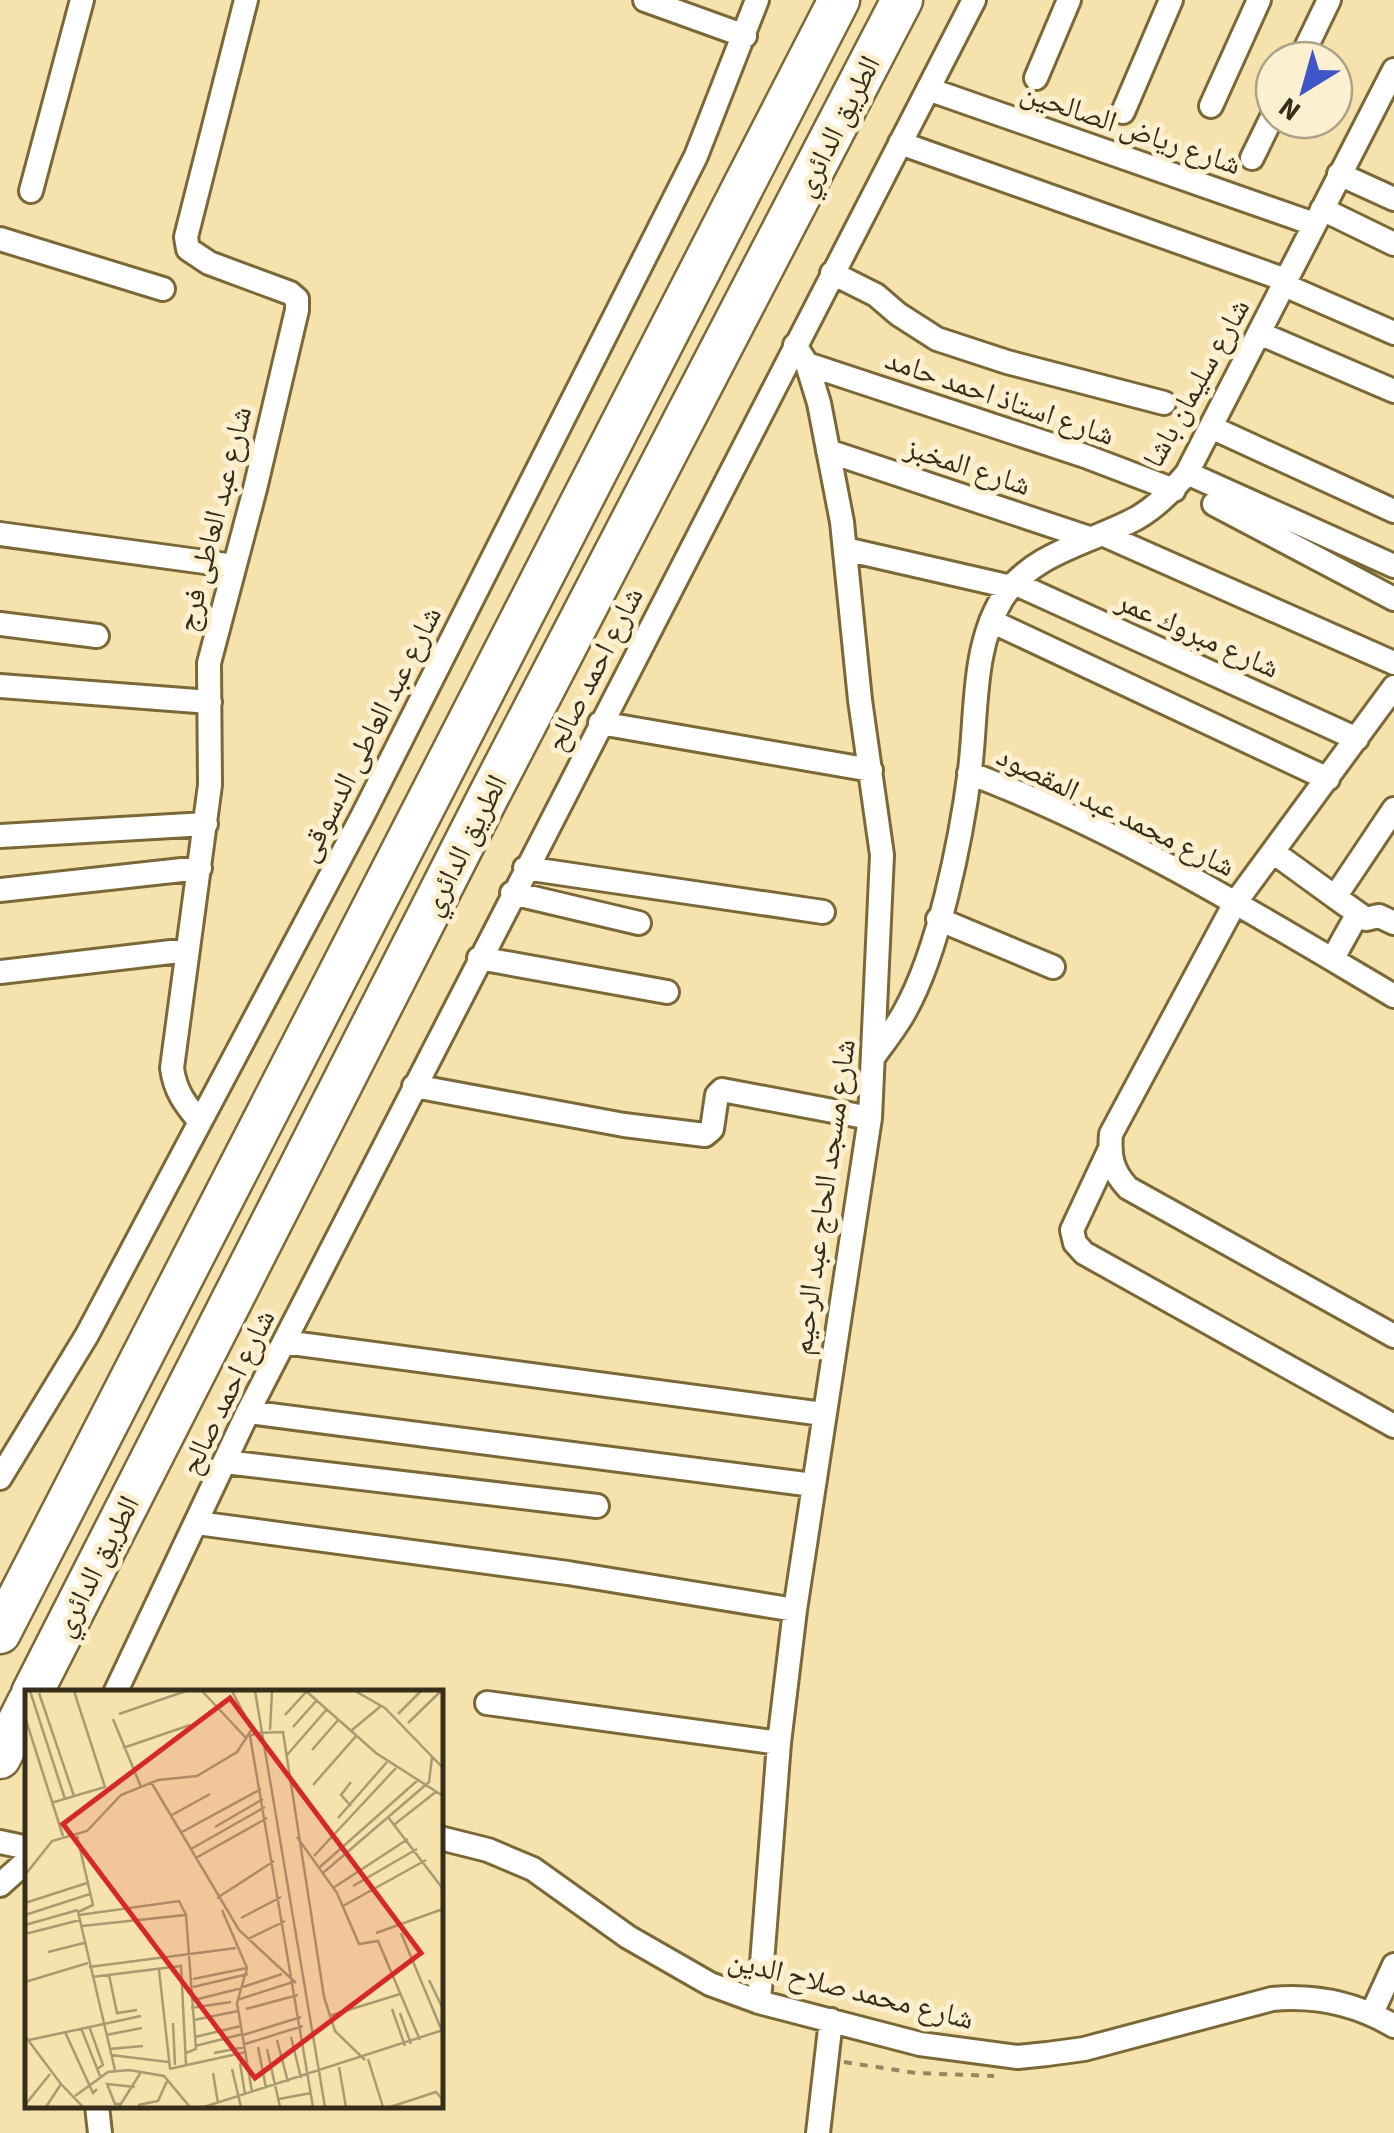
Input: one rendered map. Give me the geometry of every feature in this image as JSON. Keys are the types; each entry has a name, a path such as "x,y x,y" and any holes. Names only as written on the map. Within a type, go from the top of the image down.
{"highway":[{"name":"الطريق الدائري","path":"0,1634 840,0"},
{"name":"الطريق الدائري","path":"34,1690 469,834 902,0"},
{"path":"0,1758 25,1708"}],"street":[{"path":"31,191 82,0"},
{"name":"شارع عبد العاطى فرج","path":"200,1122 181,1100 172,1068 210,785 209,662 255,489 297,300 290,293 195,256 186,238 246,0"},
{"path":"645,0 745,36"},
{"name":"شارع عبد العاطى الدسوقى","path":"0,1478 88,1335 363,815 696,156 757,0"},
{"name":"شارع احمد صالح","path":"116,1690 248,1412 600,723 801,354 832,273 974,0"},
{"path":"1036,78 1068,0"},
{"path":"1124,112 1171,0"},
{"path":"1211,106 1259,0"},
{"path":"1310,40 1330,0"},
{"name":"شارع سليمان باشا","path":"875,1055 905,1011 938,919 970,772 977,690 991,621 1012,585 1040,563 1139,517 1180,481 1213,428 1394,70"},
{"name":"شارع رياض الصالحين","path":"928,89 1394,244"},
{"path":"1252,158 1261,140"},
{"path":"900,143 1285,282 1394,333"},
{"path":"1339,174 1394,199"},
{"path":"0,239 163,290"},
{"path":"832,273 876,295 938,339 1007,362 1164,404"},
{"path":"1260,333 1394,391"},
{"name":"شارع مسجد الحاج عبد الرحيم","path":"759,2002 779,1743 795,1610 870,1118 882,855 844,549 819,403 801,354"},
{"name":"شارع استاذ احمد حامد","path":"801,354 1086,456 1180,481 1394,566"},
{"path":"1213,428 1394,512"},
{"name":"شارع المخبز","path":"828,451 1095,536 1394,663"},
{"path":"1214,504 1394,598"},
{"path":"0,534 234,566"},
{"name":"شارع مبروك عمر","path":"844,549 1012,585 1357,739"},
{"path":"991,621 1328,779"},
{"path":"0,624 97,636"},
{"path":"0,686 210,702"},
{"path":"1394,687 1235,903 1111,1134 1109,1152 1072,1230 1075,1244 1084,1253 1394,1426"},
{"path":"600,723 871,770"},
{"name":"شارع محمد عبد المقصود","path":"970,772 1058,810 1235,903 1394,996"},
{"path":"1336,898 1394,809"},
{"path":"0,836 206,824"},
{"path":"1274,852 1357,915 1371,920 1379,916 1394,922"},
{"path":"0,890 200,868"},
{"path":"525,868 823,912"},
{"path":"512,893 638,923"},
{"path":"1333,958 1357,915"},
{"path":"938,919 1053,966"},
{"path":"0,972 188,950"},
{"path":"479,958 667,992"},
{"path":"414,1086 624,1125 705,1134 712,1131 717,1094 722,1090 870,1118"},
{"path":"1109,1152 1118,1177 1128,1188 1394,1336"},
{"path":"284,1342 823,1414"},
{"path":"248,1412 813,1485"},
{"path":"225,1462 597,1506"},
{"path":"197,1523 568,1573 795,1610"},
{"path":"487,1702 779,1743"},
{"name":"شارع محمد صلاح الدين","path":"442,1838 488,1850 533,1869 670,1964 710,1984 759,2002 920,2044 1018,2057 1084,2049 1272,1999 1297,1997 1331,2000 1372,2013 1394,2026"},
{"path":"0,1842 25,1847"},
{"path":"0,1885 25,1863"},
{"path":"1372,2013 1394,1965"},
{"path":"818,2133 830,2020"},
{"path":"97,2108 100,2133"}]}
